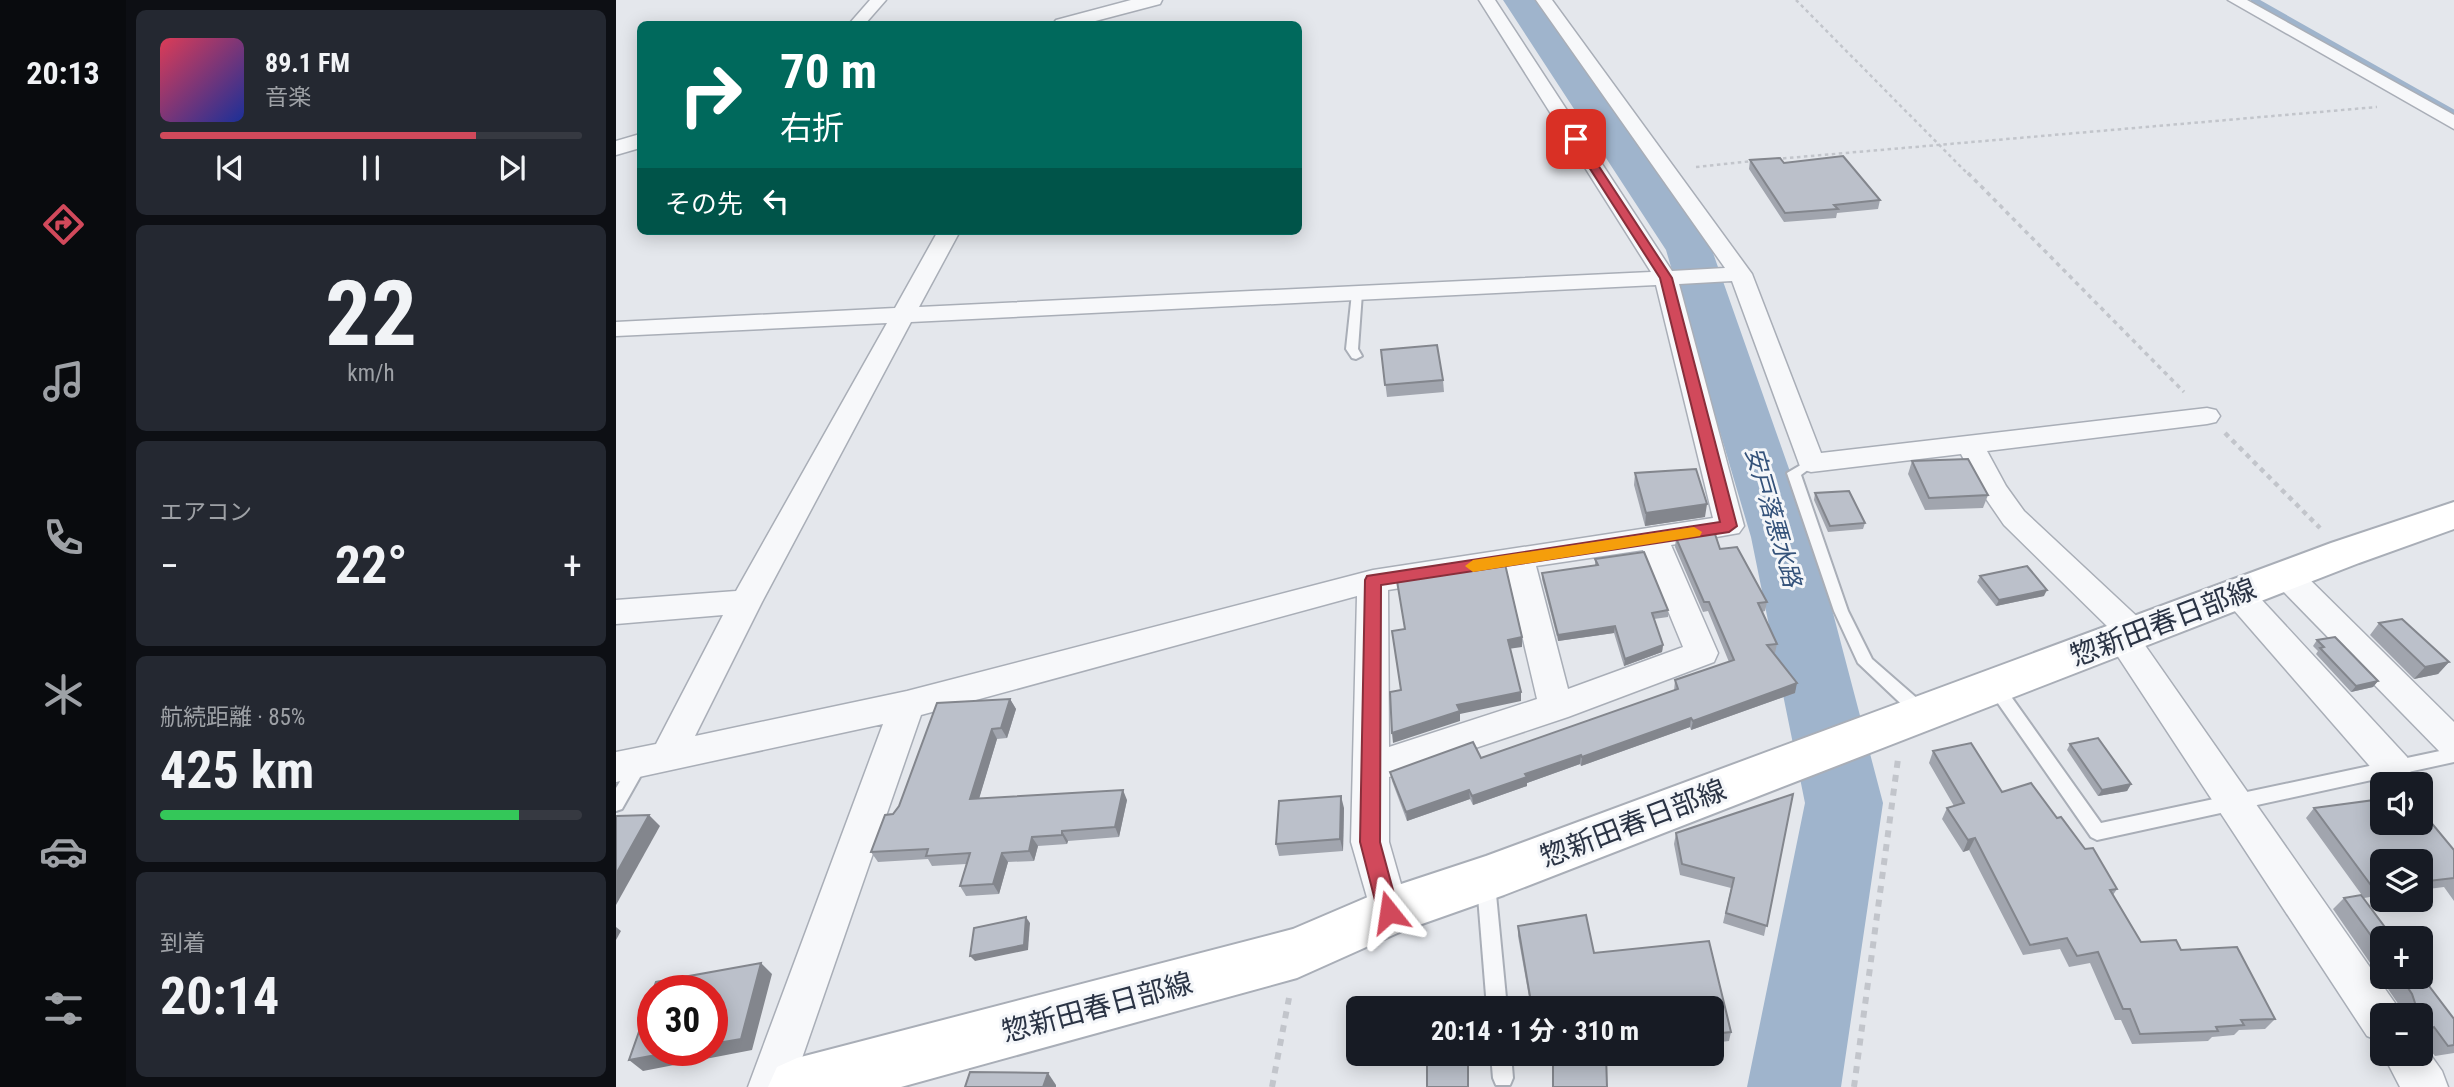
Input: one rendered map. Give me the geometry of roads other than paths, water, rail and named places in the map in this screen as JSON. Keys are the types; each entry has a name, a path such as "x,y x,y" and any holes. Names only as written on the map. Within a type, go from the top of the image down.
{"main road":[{"name":"惣新田春日部線","path":"797,1087 1297,953 1389,912 1486,879 2345,552 2454,515"}],"street":[{"path":"860,21 878,0"},
{"path":"1074,21 1153,0"},
{"path":"642,761 907,705 1373,580 1729,526 1666,278 1487,0"},
{"path":"1544,0 1741,274 1811,464 2207,416"},
{"path":"2236,0 2454,123"},
{"path":"616,148 637,142"},
{"path":"642,761 746,602 946,235"},
{"path":"616,329 1741,274"},
{"path":"1970,444 1994,490 2014,519 2127,635 2233,803 2370,1003"},
{"path":"1371,768 1556,707 1702,653 1653,539"},
{"path":"1519,559 1556,707"},
{"path":"2286,575 2454,744"},
{"path":"1373,580 1370,842 1389,912"},
{"path":"2237,593 2394,768"},
{"path":"616,612 746,602"},
{"path":"770,1087 907,705"},
{"path":"2412,1066 2426,1087"}],"lane":[{"path":"1356,356 1352,349 1357,293"},
{"path":"1811,464 1794,473 1841,611 1866,663 1912,716"},
{"path":"1994,685 2097,832 2454,755"},
{"path":"616,804 642,761"},
{"path":"1486,879 1496,996"},
{"path":"1502,1066 1503,1078"}],"waterway":[{"name":"安戸落悪水路","path":"1519,0 1689,250 1782,537 1844,803 1794,1087"},
{"path":"2254,0 2454,113"}]}
